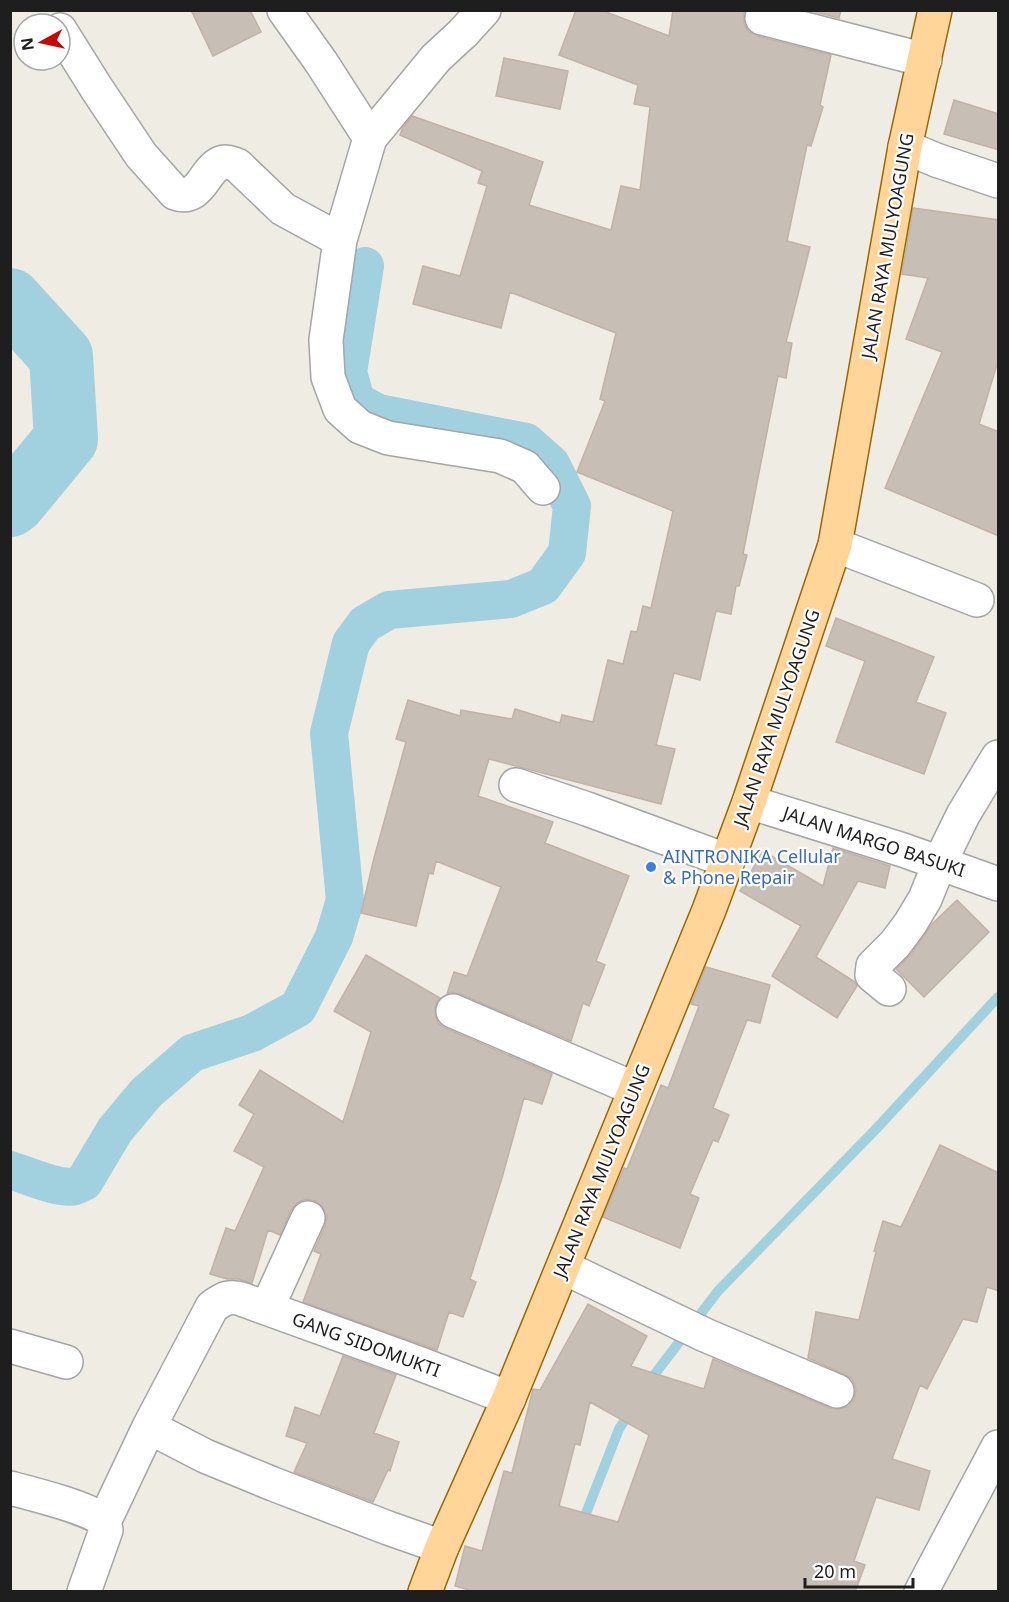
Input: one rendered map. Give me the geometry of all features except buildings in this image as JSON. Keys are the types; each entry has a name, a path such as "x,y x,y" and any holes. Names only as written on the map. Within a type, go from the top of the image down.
{"main road":[{"name":"JALAN RAYA MULYOAGUNG","path":"425,1592 442,1547 509,1398 728,861 835,545 905,147 935,10"}],"street":[{"path":"284,10 370,138"},
{"path":"484,10 464,33 436,58 370,138 340,240 326,340 328,377 340,410 360,427 388,438 500,456 525,467 543,488"},
{"path":"762,18 925,60"},
{"path":"72,49 141,155 175,193 188,195 195,191 216,166 222,162 230,162 237,165 283,208 340,240"},
{"path":"905,147 999,182"},
{"path":"835,545 977,600"},
{"path":"889,989 872,975 873,966 895,944 910,924 925,899 963,815 999,757"},
{"path":"516,784 728,861"},
{"name":"JALAN MARGO BASUKI","path":"749,802 940,862 999,884"},
{"path":"453,1011 636,1089"},
{"path":"267,1308 308,1218"},
{"path":"563,1267 705,1335 837,1391"},
{"name":"GANG SIDOMUKTI","path":"149,1427 212,1307 222,1299 235,1297 509,1398"},
{"path":"10,1346 66,1362"},
{"path":"104,1522 149,1427 224,1464 442,1547"},
{"path":"921,1592 999,1447"},
{"path":"10,1488 98,1516 104,1522 106,1530 84,1592"}],"waterway":[{"path":"10,1170 60,1186 75,1186 84,1182 115,1130 146,1093 192,1053 252,1033 298,1008 334,937 345,900 329,733 351,643 365,624 389,610 511,599 543,586 567,553 572,506 551,464 526,442 378,413 356,401 348,372 365,266"},
{"path":"10,300 61,356 66,439 10,505"},
{"path":"648,1383 718,1291 876,1129 998,997"},
{"path":"581,1526 619,1429 632,1409"}],"place":[{"name":"AINTRONIKA Cellular & Phone Repair","path":"651,867"}]}
